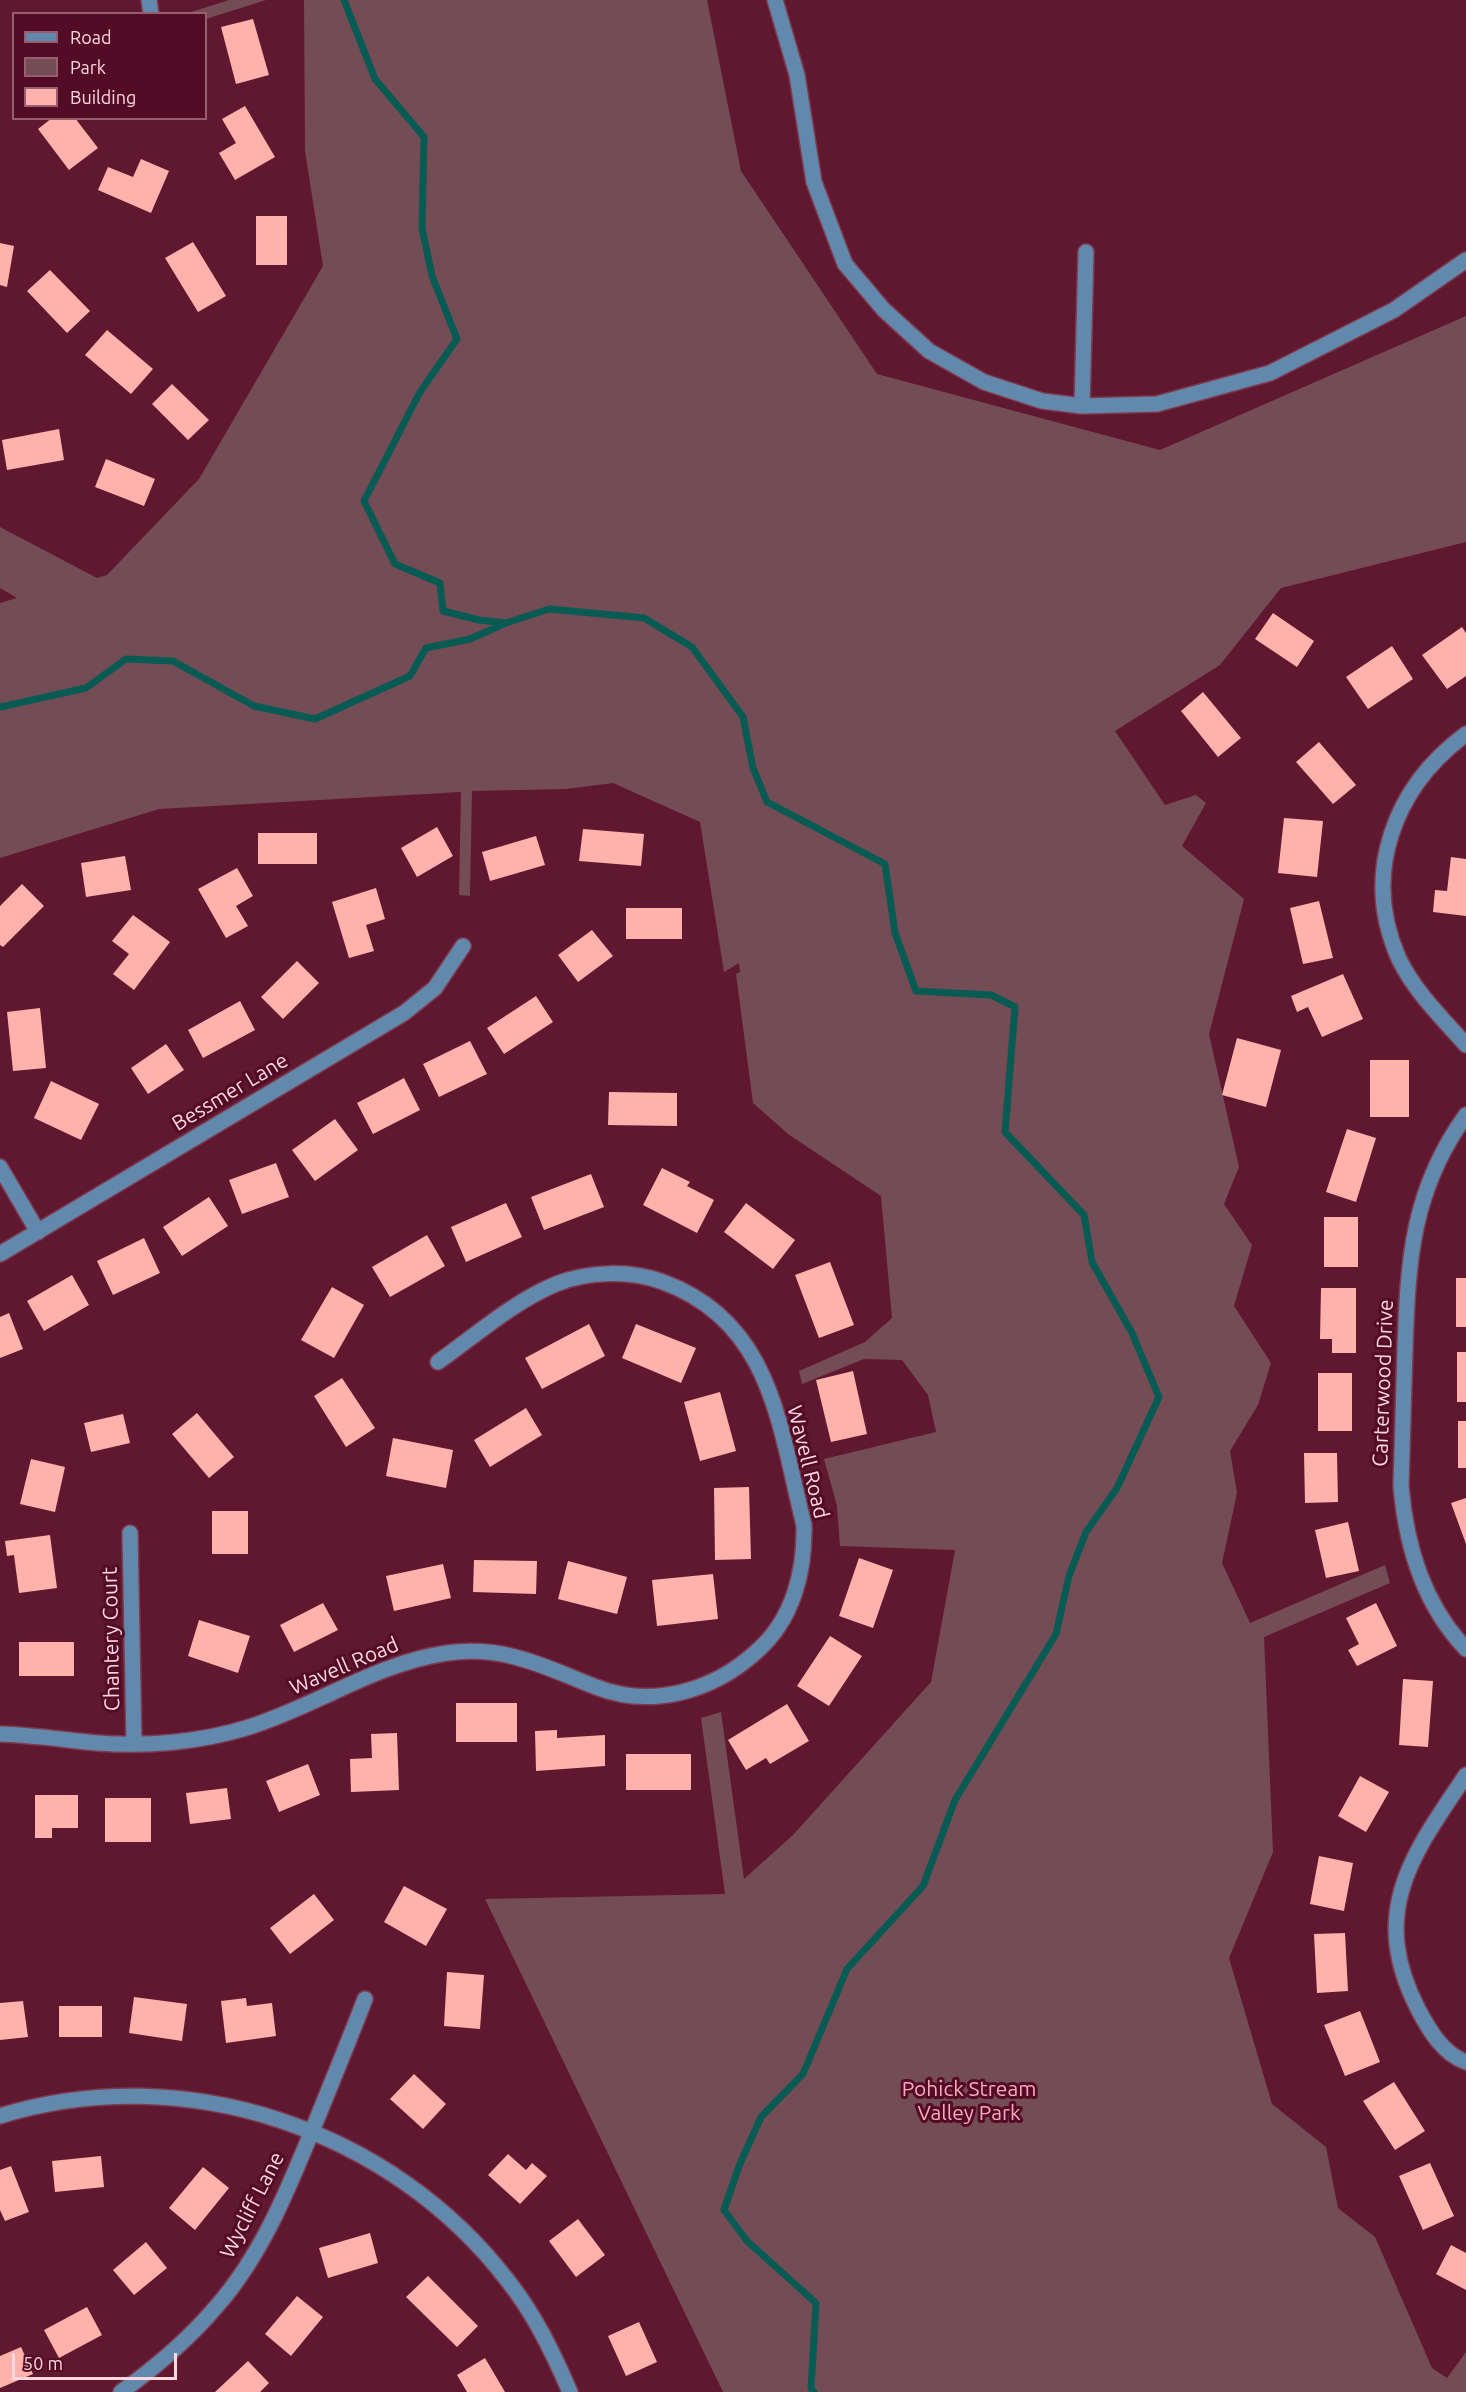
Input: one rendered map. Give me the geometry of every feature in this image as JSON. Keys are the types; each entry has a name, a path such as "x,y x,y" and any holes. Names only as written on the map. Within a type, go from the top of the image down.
{"street":[{"path":"775,0 797,75 814,182 845,264 884,310 929,351 984,382 1042,401 1082,406 1157,404 1270,373 1394,310 1466,260"},
{"path":"1082,406 1086,252"},
{"path":"1466,734 1436,758 1405,800 1386,852 1383,891 1388,926 1399,959 1414,985 1466,1045"},
{"name":"Bessmer Lane","path":"0,1254 404,1013 435,988 463,946"},
{"name":"Carterwood Drive","path":"1466,1114 1442,1150 1425,1188 1415,1224 1408,1268 1401,1486 1404,1519 1418,1572 1443,1621 1466,1649"},
{"path":"0,1167 38,1232"},
{"name":"Wavell Road","path":"0,1734 134,1744 184,1741 246,1728 302,1708 392,1666 450,1652 501,1654 536,1661 597,1687 620,1694 648,1696 675,1694 717,1681 764,1646 795,1595 804,1548 804,1525 765,1380 744,1340 716,1311 686,1291 652,1278 621,1274 585,1276 558,1283 532,1295 438,1362"},
{"name":"Chantery Court","path":"130,1533 134,1744"},
{"path":"1466,1775 1424,1836 1408,1867 1397,1916 1397,1946 1405,1982 1428,2029 1444,2048 1466,2062"},
{"name":"Wycliff Lane","path":"121,2392 175,2349 218,2306 261,2244 292,2179 366,1999"},
{"path":"0,2116 67,2100 126,2095 158,2096 258,2112 312,2131 356,2152 414,2188 481,2248 533,2316 552,2350 570,2392"}],"green space":[{"path":"229,0 266,0 207,19 207,12 191,12"},
{"name":"Pohick Stream Valley Park","path":"304,0 707,0 741,171 877,374 1160,450 1466,316 1466,542 1281,588 1220,665 1115,731 1165,805 1196,795 1206,803 1182,846 1244,899 1209,1034 1239,1167 1224,1204 1252,1245 1234,1306 1271,1363 1258,1405 1230,1451 1237,1493 1222,1563 1250,1623 1385,1565 1390,1583 1264,1637 1273,1852 1229,1958 1272,2104 1326,2147 1338,2208 1375,2237 1432,2368 1447,2378 1466,2352 1466,2392 723,2392 485,1899 725,1894 701,1718 721,1712 744,1879 793,1835 931,1682 955,1550 840,1546 837,1506 824,1459 936,1432 928,1395 902,1360 864,1359 802,1384 799,1371 865,1342 892,1318 881,1196 788,1134 753,1103 736,974 740,972 739,963 724,972 700,822 613,783 566,789 472,791 470,896 459,895 461,792 159,809 0,858 0,603 17,598 0,588 0,527 97,578 107,575 199,479 323,266 305,151"}],"building":[{"path":"253,19 269,75 236,84 221,27"},
{"path":"245,106 275,157 235,180 219,153 236,143 222,119"},
{"path":"49,120 77,120 98,148 69,170 38,129"},
{"path":"141,159 169,171 151,213 98,190 108,167 133,177"},
{"path":"256,216 287,216 287,265 256,265"},
{"path":"193,242 226,296 198,312 165,258"},
{"path":"0,243 14,246 7,287 0,285"},
{"path":"50,270 90,311 67,333 27,291"},
{"path":"107,330 153,369 131,394 85,355"},
{"path":"172,384 209,420 188,440 152,404"},
{"path":"59,429 64,460 7,470 2,440"},
{"path":"106,459 155,479 144,506 95,487"},
{"path":"1273,613 1314,641 1297,667 1255,639"},
{"path":"1462,627 1466,633 1466,676 1447,689 1422,655"},
{"path":"1392,646 1413,679 1368,709 1346,677"},
{"path":"1203,692 1241,738 1218,757 1181,711"},
{"path":"1319,742 1356,785 1333,804 1296,762"},
{"path":"1284,818 1323,821 1317,877 1278,873"},
{"path":"437,827 453,856 417,877 401,848"},
{"path":"583,829 644,834 641,866 579,861"},
{"path":"258,833 317,833 317,864 258,864"},
{"path":"536,836 545,865 490,881 482,852"},
{"path":"125,856 131,890 86,897 81,863"},
{"path":"1451,857 1466,859 1466,916 1433,912 1435,890 1447,891"},
{"path":"237,868 253,896 236,906 248,926 226,938 198,889"},
{"path":"22,884 44,906 3,947 0,945 0,906"},
{"path":"376,888 385,919 366,925 374,951 349,958 332,902"},
{"path":"1319,901 1333,958 1303,964 1290,908"},
{"path":"626,908 682,908 682,939 626,939"},
{"path":"133,915 170,942 134,990 113,974 129,954 112,941"},
{"path":"592,930 613,956 578,982 558,955"},
{"path":"297,961 319,983 283,1019 261,997"},
{"path":"1343,974 1363,1019 1322,1037 1308,1007 1297,1012 1291,996"},
{"path":"536,996 553,1022 504,1054 487,1028"},
{"path":"240,1001 255,1030 203,1058 188,1030"},
{"path":"40,1008 46,1068 13,1071 7,1012"},
{"path":"1237,1038 1281,1050 1266,1107 1222,1095"},
{"path":"470,1041 487,1074 439,1097 423,1064"},
{"path":"166,1044 184,1070 148,1094 131,1068"},
{"path":"1370,1060 1409,1060 1409,1117 1370,1117"},
{"path":"404,1078 420,1110 373,1134 357,1103"},
{"path":"51,1081 99,1104 81,1140 34,1118"},
{"path":"609,1092 677,1093 677,1126 608,1125"},
{"path":"335,1119 358,1150 315,1181 292,1150"},
{"path":"1347,1129 1376,1138 1356,1202 1326,1192"},
{"path":"276,1163 289,1197 242,1214 229,1180"},
{"path":"662,1168 690,1182 687,1186 714,1200 697,1233 643,1205"},
{"path":"591,1174 604,1207 544,1230 531,1197"},
{"path":"209,1197 228,1226 182,1256 163,1227"},
{"path":"506,1203 522,1237 466,1262 451,1227"},
{"path":"746,1203 795,1240 773,1269 724,1232"},
{"path":"1324,1217 1358,1217 1358,1267 1324,1267"},
{"path":"427,1235 445,1266 390,1297 372,1267"},
{"path":"144,1238 160,1273 113,1295 97,1261"},
{"path":"830,1262 854,1325 819,1338 795,1275"},
{"path":"72,1275 89,1305 44,1331 27,1301"},
{"path":"1456,1278 1466,1278 1466,1327 1456,1327"},
{"path":"332,1287 364,1305 334,1358 301,1340"},
{"path":"1321,1288 1356,1288 1356,1353 1332,1353 1332,1339 1320,1339"},
{"path":"9,1313 23,1349 0,1358 0,1317"},
{"path":"589,1324 605,1356 542,1389 525,1358"},
{"path":"636,1324 696,1348 681,1383 622,1358"},
{"path":"1457,1352 1466,1352 1466,1402 1457,1402"},
{"path":"853,1371 867,1434 831,1442 816,1380"},
{"path":"1318,1373 1352,1373 1352,1431 1318,1431"},
{"path":"342,1378 375,1428 346,1447 314,1396"},
{"path":"720,1392 736,1451 700,1461 684,1402"},
{"path":"526,1408 542,1435 490,1467 474,1440"},
{"path":"197,1413 234,1457 209,1478 172,1434"},
{"path":"123,1414 130,1443 91,1452 84,1423"},
{"path":"1458,1421 1466,1421 1466,1468 1458,1468"},
{"path":"393,1438 453,1450 446,1488 386,1476"},
{"path":"1304,1453 1337,1453 1338,1502 1305,1503"},
{"path":"31,1459 65,1467 55,1512 20,1504"},
{"path":"749,1487 751,1559 715,1560 714,1488"},
{"path":"1466,1498 1466,1544 1451,1503"},
{"path":"212,1511 248,1511 248,1554 212,1554"},
{"path":"1348,1522 1359,1571 1326,1578 1315,1530"},
{"path":"50,1535 57,1588 19,1593 14,1555 7,1556 5,1541"},
{"path":"859,1558 893,1570 873,1628 839,1616"},
{"path":"474,1560 537,1561 536,1594 473,1592"},
{"path":"568,1561 627,1577 617,1614 558,1599"},
{"path":"443,1564 451,1598 394,1611 386,1576"},
{"path":"713,1574 718,1619 657,1626 652,1580"},
{"path":"323,1603 338,1630 294,1652 280,1625"},
{"path":"1376,1603 1397,1646 1357,1666 1348,1650 1359,1644 1346,1618"},
{"path":"199,1620 250,1636 238,1673 188,1656"},
{"path":"830,1636 862,1656 829,1706 797,1686"},
{"path":"19,1642 74,1642 74,1676 19,1676"},
{"path":"1403,1679 1433,1681 1428,1747 1399,1745"},
{"path":"456,1703 517,1703 517,1742 456,1742"},
{"path":"787,1704 809,1741 770,1764 766,1758 746,1770 728,1740"},
{"path":"557,1730 557,1738 605,1735 605,1766 536,1771 535,1731"},
{"path":"397,1733 399,1790 351,1792 350,1759 372,1758 371,1734"},
{"path":"626,1754 691,1754 691,1790 626,1790"},
{"path":"308,1764 320,1795 279,1812 266,1781"},
{"path":"1360,1776 1389,1792 1366,1832 1338,1816"},
{"path":"227,1788 231,1819 190,1824 186,1793"},
{"path":"35,1795 78,1795 78,1828 52,1828 52,1838 35,1838"},
{"path":"105,1798 151,1798 151,1842 105,1842"},
{"path":"1319,1856 1353,1863 1344,1911 1310,1904"},
{"path":"404,1886 447,1909 426,1946 384,1922"},
{"path":"314,1894 334,1920 290,1954 270,1928"},
{"path":"1345,1933 1348,1991 1317,1993 1314,1934"},
{"path":"447,1972 484,1975 480,2029 444,2026"},
{"path":"134,1997 187,2004 182,2041 129,2033"},
{"path":"246,1998 247,2006 272,2003 276,2036 226,2043 221,2001"},
{"path":"23,2001 28,2037 0,2040 0,2003"},
{"path":"59,2006 102,2006 102,2037 59,2037"},
{"path":"1360,2011 1380,2062 1345,2076 1324,2025"},
{"path":"414,2074 446,2104 423,2129 390,2099"},
{"path":"1394,2082 1425,2131 1395,2150 1363,2101"},
{"path":"508,2154 526,2170 532,2163 547,2176 520,2204 488,2175"},
{"path":"101,2156 104,2187 55,2192 52,2161"},
{"path":"1430,2163 1454,2216 1423,2230 1399,2176"},
{"path":"11,2166 29,2212 5,2221 0,2210 0,2170"},
{"path":"203,2167 229,2188 195,2230 169,2208"},
{"path":"578,2219 605,2255 576,2277 549,2241"},
{"path":"370,2233 378,2263 328,2278 319,2248"},
{"path":"146,2242 167,2268 134,2295 113,2270"},
{"path":"1451,2245 1466,2253 1466,2290 1436,2274"},
{"path":"428,2276 478,2326 457,2347 406,2297"},
{"path":"297,2296 323,2317 291,2356 265,2334"},
{"path":"87,2307 102,2335 59,2358 44,2330"},
{"path":"639,2322 657,2362 626,2376 608,2336"},
{"path":"21,2347 33,2374 0,2388 0,2356"},
{"path":"485,2358 505,2392 467,2392 457,2375"},
{"path":"248,2361 269,2383 260,2392 215,2392"}],"waterway":[{"path":"344,0 375,79 424,137 422,228 432,276 457,339 420,392 364,501 395,564 440,583 443,611 479,620 506,623 549,609 644,618 692,647 743,717 753,768 767,802 885,864 895,933 916,991 991,995 1015,1007 1005,1132 1084,1215 1092,1262 1132,1333 1159,1397 1117,1488 1086,1532 1069,1576 1056,1634 955,1800 923,1886 847,1969 803,2074 761,2117 739,2166 724,2210 747,2241 816,2303 811,2388 814,2392"},
{"path":"0,707 86,688 126,659 173,661 254,706 315,719 410,676 426,648 470,639 504,624"}]}
